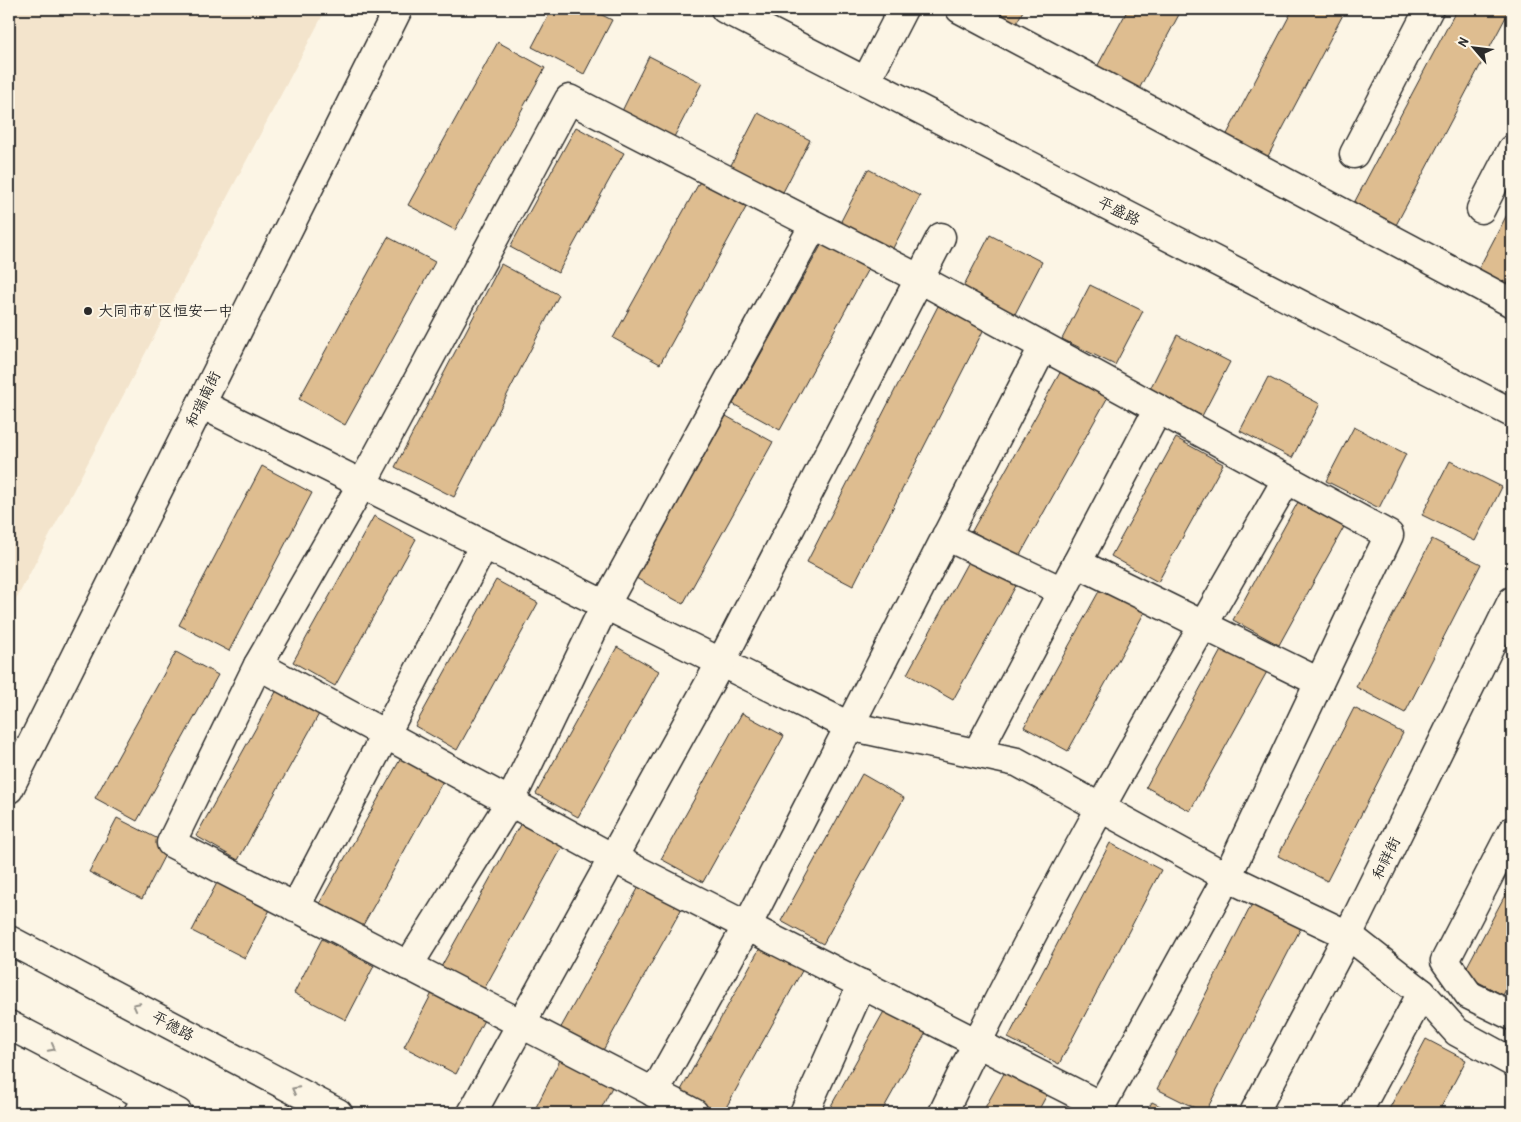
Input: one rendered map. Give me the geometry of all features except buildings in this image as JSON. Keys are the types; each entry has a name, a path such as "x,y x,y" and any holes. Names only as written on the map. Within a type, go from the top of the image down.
{"street":[{"name":"和瑞南街","path":"9,789 398,9"},
{"name":"平盛路","path":"725,9 1512,413"},
{"path":"866,81 903,9"},
{"path":"960,9 1512,303"},
{"path":"1354,154 1428,9"},
{"path":"258,665 613,858 977,1042 1099,1110 1227,877 1390,535 920,279 569,99 362,484 258,665 171,844 694,1113"},
{"path":"1481,209 1512,149"},
{"path":"408,966 510,802 606,605 814,225"},
{"path":"472,1113 721,662 941,237"},
{"path":"654,1093 747,926 1043,346"},
{"path":"201,404 849,726 1017,762 1227,877 1348,936 1422,993 1457,1032 1512,1062"},
{"path":"977,753 1158,409"},
{"path":"943,1113 977,1042 1100,807 1286,479"},
{"path":"946,536 1062,591"},
{"path":"295,908 387,735 484,545"},
{"path":"1077,563 1319,682"},
{"name":"和祥街","path":"1254,1113 1348,936 1512,601"},
{"path":"1512,831 1445,961 1469,995 1512,1016"},
{"name":"平德路","path":"9,940 338,1113"},
{"path":"804,1113 862,984"},
{"path":"1357,1113 1422,993"},
{"path":"9,1025 142,1105 178,1113"}],"shaded area":[{"name":"大同市矿区恒安一中","path":"9,9 326,9 9,613"}],"place":[{"name":"大同市矿区恒安一中","path":"88,311"}]}
